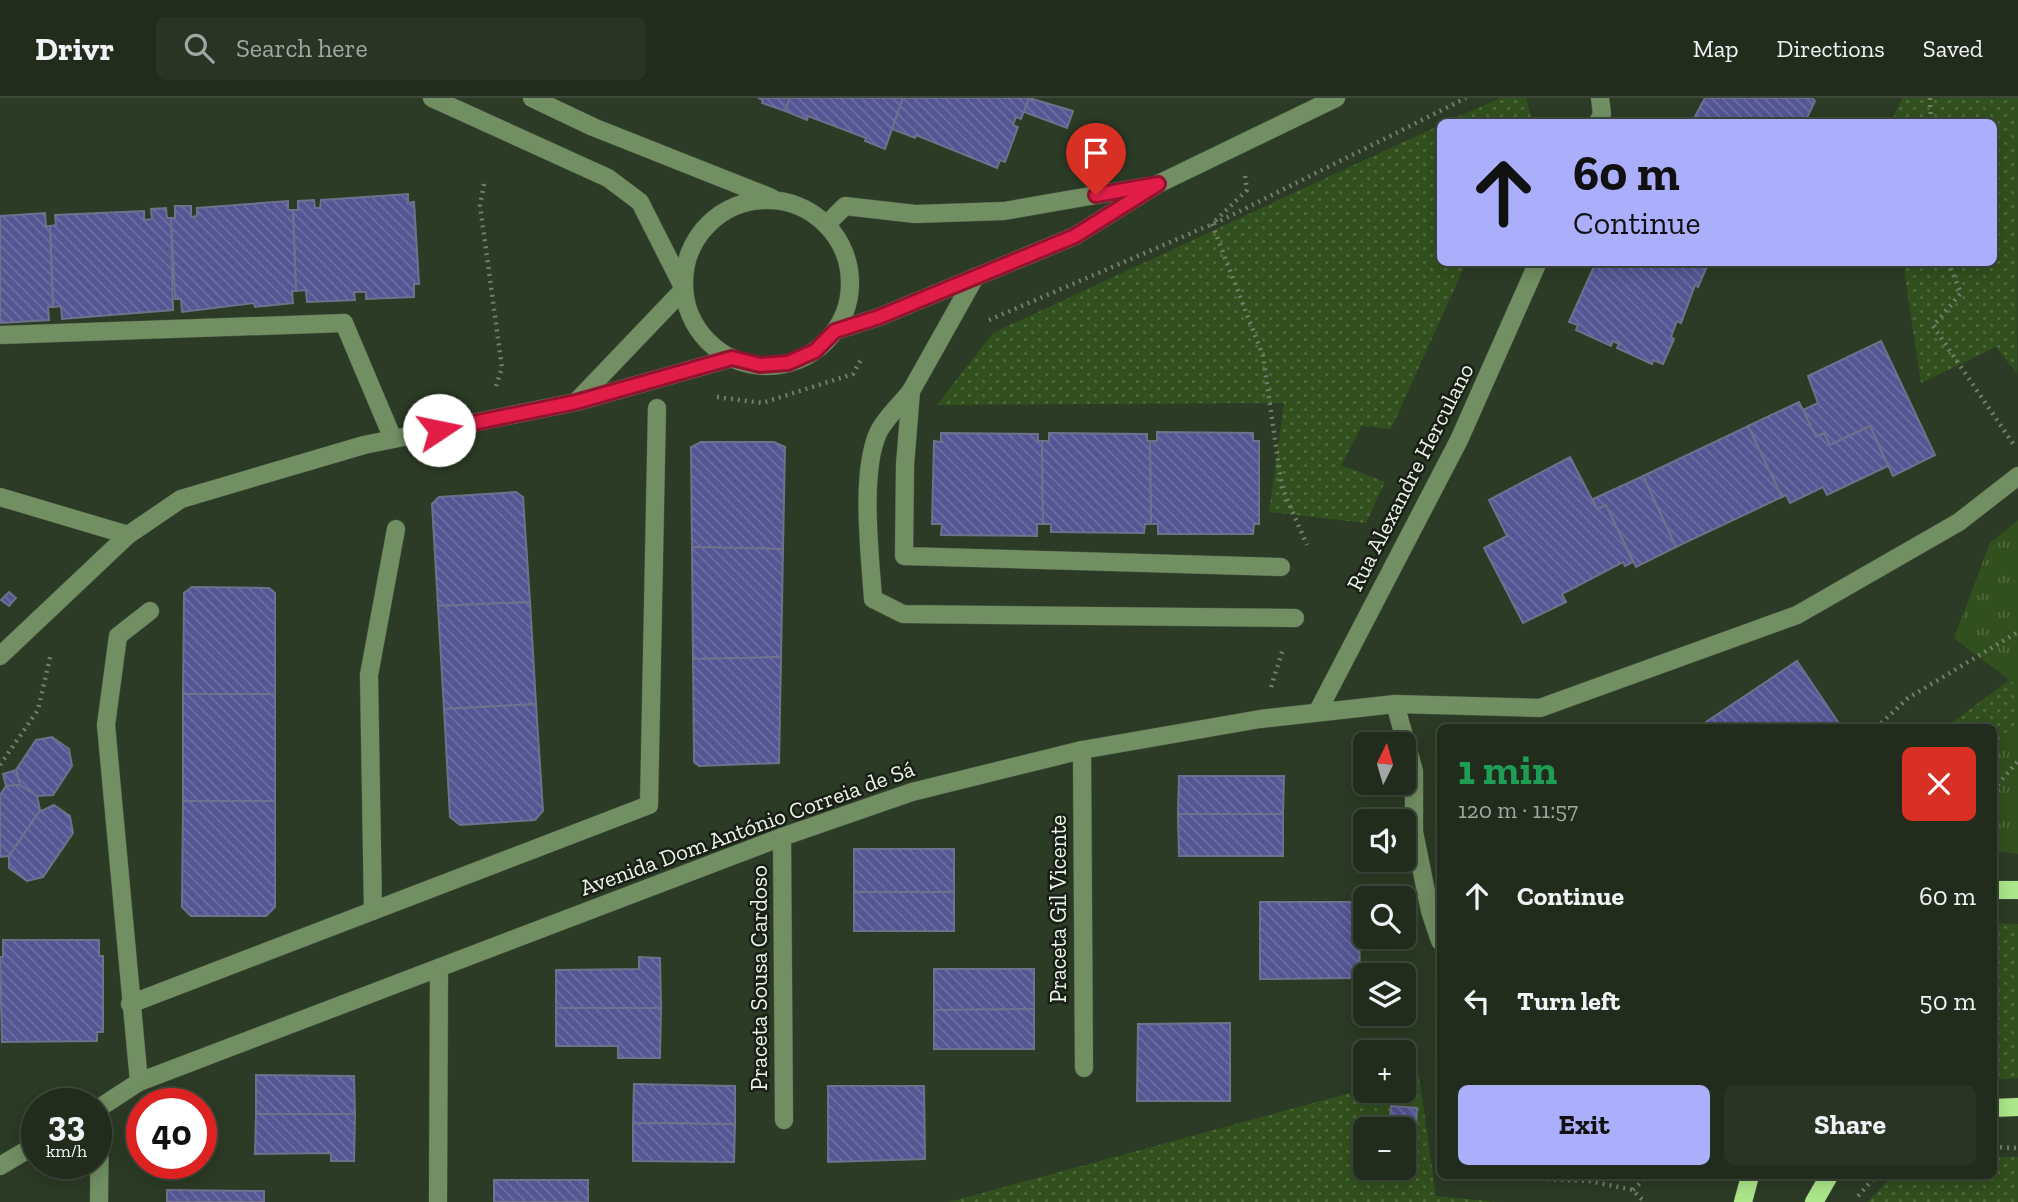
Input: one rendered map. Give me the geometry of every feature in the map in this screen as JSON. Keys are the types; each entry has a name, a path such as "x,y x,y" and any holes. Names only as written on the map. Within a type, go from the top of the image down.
{"main road":[{"path":"1997,890 2018,890"},
{"path":"1997,1108 2018,1107"},
{"path":"1743,1202 1749,1179"},
{"path":"1814,1202 1827,1179"}],"street":[{"path":"432,98 608,178 640,202 684,289 691,317 708,341 732,358 760,365 788,363 815,351 835,331 848,304 851,276 843,248 827,224 803,207 775,200 593,127 532,98"},
{"path":"835,331 879,317 1075,236 1158,184 1336,98"},
{"path":"1600,98 1602,114 1600,119"},
{"path":"827,224 845,206 915,214 1004,211 1158,184"},
{"path":"576,402 684,289 687,260 699,234 720,214 746,202 775,200"},
{"name":"Rua Alexandre Herculano","path":"1318,711 1459,440 1536,266"},
{"path":"975,277 911,391 878,433 869,474 868,533 873,599 903,614 1294,618"},
{"path":"0,335 344,323 393,439"},
{"path":"0,656 128,535 181,499 393,439 576,402 732,358"},
{"path":"911,391 905,466 904,556 1281,567"},
{"path":"130,1004 649,805 657,408"},
{"name":"Avenida Dom António Correia de Sá","path":"112,1100 139,1082 782,837 912,792 1082,750 1318,711 1395,704 1540,708 1797,615 1959,522 2018,476"},
{"path":"0,497 128,535"},
{"path":"373,911 369,675 396,529"},
{"path":"139,1082 106,726 118,636 150,611"},
{"path":"1395,704 1414,771 1414,832 1430,911 1437,932"},
{"name":"Praceta Gil Vicente","path":"1082,750 1083,1068"},
{"name":"Praceta Sousa Cardoso","path":"782,837 784,1120"},
{"path":"438,1202 439,968"},
{"path":"0,1166 21,1154"},
{"path":"99,1179 99,1202"}],"path":[{"path":"1930,98 1931,119"},
{"path":"1241,144 1247,190 1212,224 1263,356 1282,488 1309,551"},
{"path":"484,184 480,205 502,369 485,420"},
{"path":"1950,266 1961,293 1933,326 2018,450"},
{"path":"1260,719 1294,618"},
{"path":"1880,724 1908,698 2018,632"},
{"path":"1997,786 2018,762"},
{"path":"1997,1147 2018,1148"},
{"path":"1544,1179 1589,1181 1633,1190 1644,1202"},
{"path":"1633,1190 1644,1179"},
{"path":"1855,1202 1874,1179"}],"green space":[{"path":"1500,98 1526,98 1531,117 1530,119 1453,119"},
{"path":"1902,98 2018,98 2017,374 1996,347 1921,383 1903,266 1997,266 1997,119 1892,119"},
{"path":"1437,126 1437,266 1465,266 1391,429 1362,426 1341,465 1385,482 1366,523 1269,512 1284,403 937,405 993,333"},
{"path":"2018,520 2018,686 1954,638 1990,543"},
{"path":"2010,680 2018,686 2018,724 1997,748 1997,724 1950,724"},
{"path":"2018,724 2018,854 1997,851 1997,748"},
{"path":"1997,923 2018,924 2018,1078 1997,1080"},
{"path":"1419,1075 1436,1196 1497,1202 949,1202 1353,1092 1353,1103 1416,1103 1416,1076"},
{"path":"1997,1157 2018,1157 2018,1202 1868,1202 1888,1179 1997,1179"}],"building":[{"path":"758,98 790,98 785,111 762,103 763,100"},
{"path":"790,98 903,98 885,149 865,141 866,138 808,116 807,120 785,111"},
{"path":"903,98 1029,98 1021,119 1016,117 1013,125 1018,127 1005,162 1000,160 997,168 916,135 915,138 892,129"},
{"path":"1029,98 1073,111 1067,128 1024,112"},
{"path":"1705,98 1812,98 1815,101 1806,119 1694,119"},
{"path":"408,194 408,203 414,202 419,284 414,284 414,297 366,299 366,292 354,292 355,300 307,302 306,290 296,291 293,210 298,210 298,201 314,200 315,208 320,208 321,200"},
{"path":"288,201 288,210 293,210 296,291 292,291 293,303 255,307 254,303 182,312 181,299 175,299 171,218 175,218 175,206 191,206 191,217 197,216 197,208"},
{"path":"166,208 167,218 171,218 173,310 62,319 61,306 53,307 50,226 56,225 55,215 144,211 144,220 152,219 151,209"},
{"path":"45,213 46,226 50,226 53,307 48,307 49,320 0,323 0,216"},
{"path":"1594,266 1707,266 1698,287 1695,285 1681,323 1677,321 1671,337 1674,339 1663,364 1653,360 1652,364 1617,348 1619,344 1613,341 1611,346 1576,330 1578,325 1569,322"},
{"path":"1881,341 1935,455 1893,476 1870,426 1830,445 1824,433 1816,437 1803,410 1818,403 1808,376"},
{"path":"1799,402 1816,437 1824,433 1830,445 1870,426 1888,466 1827,495 1823,487 1790,503 1786,495 1782,497 1748,426"},
{"path":"1748,426 1782,497 1676,547 1643,476"},
{"path":"1157,432 1253,433 1253,441 1259,441 1259,524 1254,524 1253,534 1158,534 1158,524 1151,524 1150,441 1157,441"},
{"path":"941,433 1038,434 1038,441 1042,441 1043,524 1037,524 1037,536 941,535 942,524 932,524 934,441 941,442"},
{"path":"1049,433 1147,434 1147,441 1150,441 1151,524 1145,524 1144,533 1051,532 1051,524 1043,524 1042,441 1049,441"},
{"path":"701,442 774,442 785,447 783,549 692,547 691,447"},
{"path":"1570,457 1597,509 1606,505 1633,562 1625,566 1623,562 1562,594 1566,602 1523,623 1484,548 1507,536 1489,500"},
{"path":"1643,476 1676,547 1636,567 1606,505 1597,509 1593,499"},
{"path":"516,492 523,497 530,602 438,606 432,504 439,497"},
{"path":"692,547 783,549 781,657 693,659"},
{"path":"192,587 269,588 275,593 275,694 183,694 184,593"},
{"path":"9,592 16,598 9,606 1,600"},
{"path":"530,602 536,704 444,709 438,606"},
{"path":"781,657 779,763 699,766 694,762 693,659"},
{"path":"1797,661 1839,724 1703,724"},
{"path":"183,694 275,694 275,801 183,801"},
{"path":"536,704 543,811 535,820 460,825 450,817 444,709"},
{"path":"52,737 69,749 72,766 53,795 37,796 20,785 16,770 36,740"},
{"path":"16,770 20,785 6,786 3,774"},
{"path":"1179,776 1284,776 1283,814 1178,814"},
{"path":"20,785 37,796 40,810 9,856 0,857 0,795 6,786"},
{"path":"183,801 275,801 275,907 266,916 191,916 182,907"},
{"path":"54,805 70,816 73,833 43,877 27,881 9,868 9,856 39,812"},
{"path":"1178,814 1283,814 1283,856 1179,856"},
{"path":"854,849 954,849 954,892 854,892"},
{"path":"854,892 954,892 954,931 854,931"},
{"path":"1260,902 1353,902 1353,949 1359,949 1360,963 1353,963 1353,978 1260,979"},
{"path":"3,940 99,940 99,956 103,956 103,1032 97,1032 97,1041 2,1042 0,957 3,957"},
{"path":"639,957 660,958 661,1008 556,1008 556,970 639,969"},
{"path":"934,969 1034,969 1034,1009 934,1010"},
{"path":"556,1008 661,1008 660,1058 618,1058 618,1046 556,1046"},
{"path":"1034,1009 1034,1049 934,1049 934,1010"},
{"path":"1230,1023 1230,1101 1137,1101 1138,1024"},
{"path":"256,1075 354,1076 355,1114 256,1114"},
{"path":"634,1084 735,1086 735,1124 633,1123"},
{"path":"828,1086 924,1086 925,1159 828,1162"},
{"path":"1391,1106 1417,1108 1416,1124 1416,1117 1390,1117"},
{"path":"256,1114 355,1114 354,1161 331,1161 331,1153 255,1154"},
{"path":"633,1123 735,1124 734,1162 633,1161"},
{"path":"494,1180 588,1180 588,1202 494,1202"},
{"path":"167,1190 264,1191 264,1202 167,1202"}],"route":[{"path":"439,430 576,402 732,358 760,365 788,363 815,351 835,331 879,317 1075,236 1158,184 1096,195"}]}
